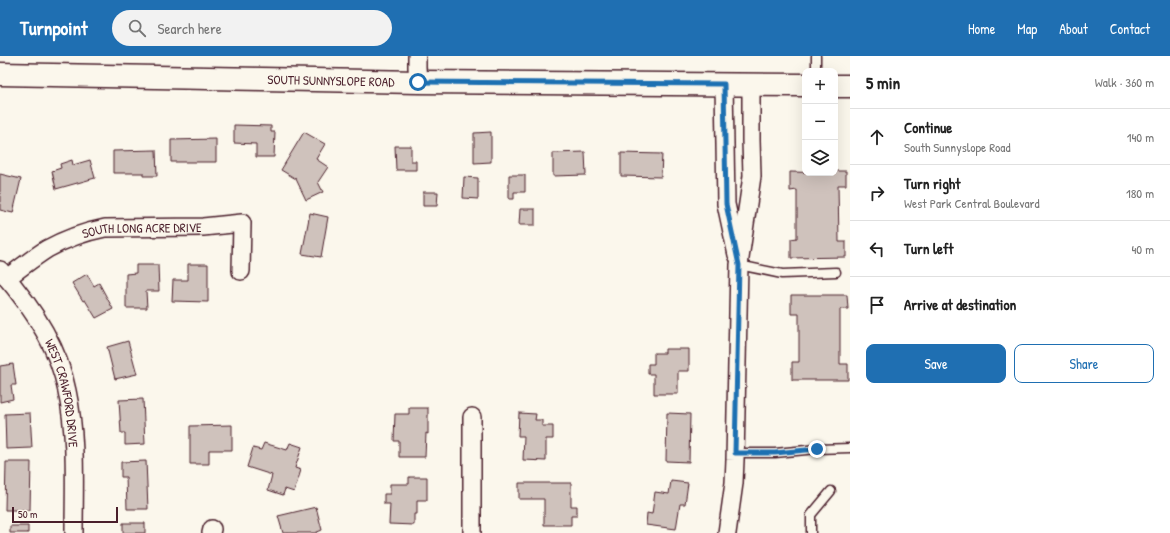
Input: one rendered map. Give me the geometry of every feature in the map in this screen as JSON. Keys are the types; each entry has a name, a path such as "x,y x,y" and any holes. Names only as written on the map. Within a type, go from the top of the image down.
{"street":[{"path":"417,56 418,82"},
{"name":"SOUTH SUNNYSLOPE ROAD","path":"0,74 418,82 802,85"},
{"path":"724,84 726,204 739,265"},
{"path":"727,533 734,483 739,265 752,176 751,84"},
{"path":"838,86 850,86"},
{"name":"SOUTH LONG ACRE DRIVE","path":"3,274 66,240 105,228 203,226 242,223 242,271"},
{"name":"WEST CRAWFORD DRIVE","path":"3,274 31,308 43,328 58,360 67,389 74,451 74,533"},
{"path":"472,417 472,533"}],"lane":[{"path":"816,56 816,68"},
{"path":"739,265 782,274 836,272"},
{"path":"735,453 775,453 850,448"},
{"path":"811,533 811,515 831,492"}],"building":[{"path":"234,125 271,126 271,132 275,132 274,157 256,157 256,144 234,143"},
{"path":"304,132 325,144 316,159 328,167 318,182 323,192 306,200 296,179 281,170"},
{"path":"491,132 491,162 474,163 474,133"},
{"path":"216,139 216,162 171,162 171,140"},
{"path":"395,146 411,146 411,161 416,161 416,170 396,170"},
{"path":"156,150 157,176 143,176 143,173 113,173 113,151"},
{"path":"585,152 586,175 553,176 553,153"},
{"path":"621,153 662,154 661,177 621,176"},
{"path":"72,160 73,165 90,160 95,178 56,189 52,171 61,168 60,164"},
{"path":"838,171 846,171 846,185 838,185 839,242 846,242 846,257 791,258 791,239 797,238 797,190 790,191 790,172 802,172 802,176 838,176"},
{"path":"0,174 21,179 13,213 0,210"},
{"path":"509,175 525,175 525,192 514,192 514,199 509,199"},
{"path":"464,177 478,178 478,199 463,198"},
{"path":"423,192 438,192 437,206 423,206"},
{"path":"520,209 535,209 535,225 519,225"},
{"path":"310,213 328,217 321,257 302,254"},
{"path":"188,264 208,264 208,302 172,301 173,280 188,280"},
{"path":"136,265 158,265 159,291 146,291 147,308 126,308 126,274 136,273"},
{"path":"87,274 94,286 99,283 113,309 96,318 72,283"},
{"path":"791,295 847,295 848,309 840,309 840,364 848,364 848,380 792,380 792,362 799,362 799,314 791,314"},
{"path":"128,341 137,374 115,379 107,347"},
{"path":"665,349 689,349 689,371 678,371 678,394 654,394 654,374 648,374 648,364 654,364 654,353 665,353"},
{"path":"13,364 16,385 11,385 13,399 0,402 0,366"},
{"path":"143,399 145,444 125,445 125,433 121,433 119,400"},
{"path":"409,408 428,408 428,434 426,433 425,457 399,457 399,441 394,441 395,414 409,414"},
{"path":"30,413 32,448 6,449 5,414"},
{"path":"519,413 536,414 535,420 542,420 542,426 553,426 553,439 546,439 546,461 523,460 524,436 518,436"},
{"path":"667,413 690,414 689,462 666,461"},
{"path":"232,425 232,450 209,450 209,464 190,464 190,426"},
{"path":"264,443 287,450 290,443 302,447 295,468 301,470 294,492 285,489 283,495 268,490 272,475 247,467 253,448 261,450"},
{"path":"146,461 148,509 127,509 126,477 121,477 121,462"},
{"path":"6,462 31,462 30,510 5,510"},
{"path":"409,477 427,477 427,500 417,500 417,514 414,514 414,525 389,524 390,504 384,504 384,494 390,494 390,484 409,484"},
{"path":"671,481 688,483 685,504 680,504 676,529 646,525 647,513 652,514 655,492 669,494"},
{"path":"519,483 571,483 571,506 577,506 577,516 571,516 571,525 544,525 544,499 519,499"},
{"path":"316,507 322,530 315,533 283,533 278,516"},
{"path":"123,523 145,523 145,533 123,533"},
{"path":"10,526 28,526 28,533 10,533"}],"route":[{"path":"418,82 724,84 726,204 739,265 735,453 775,453 817,449"}]}
